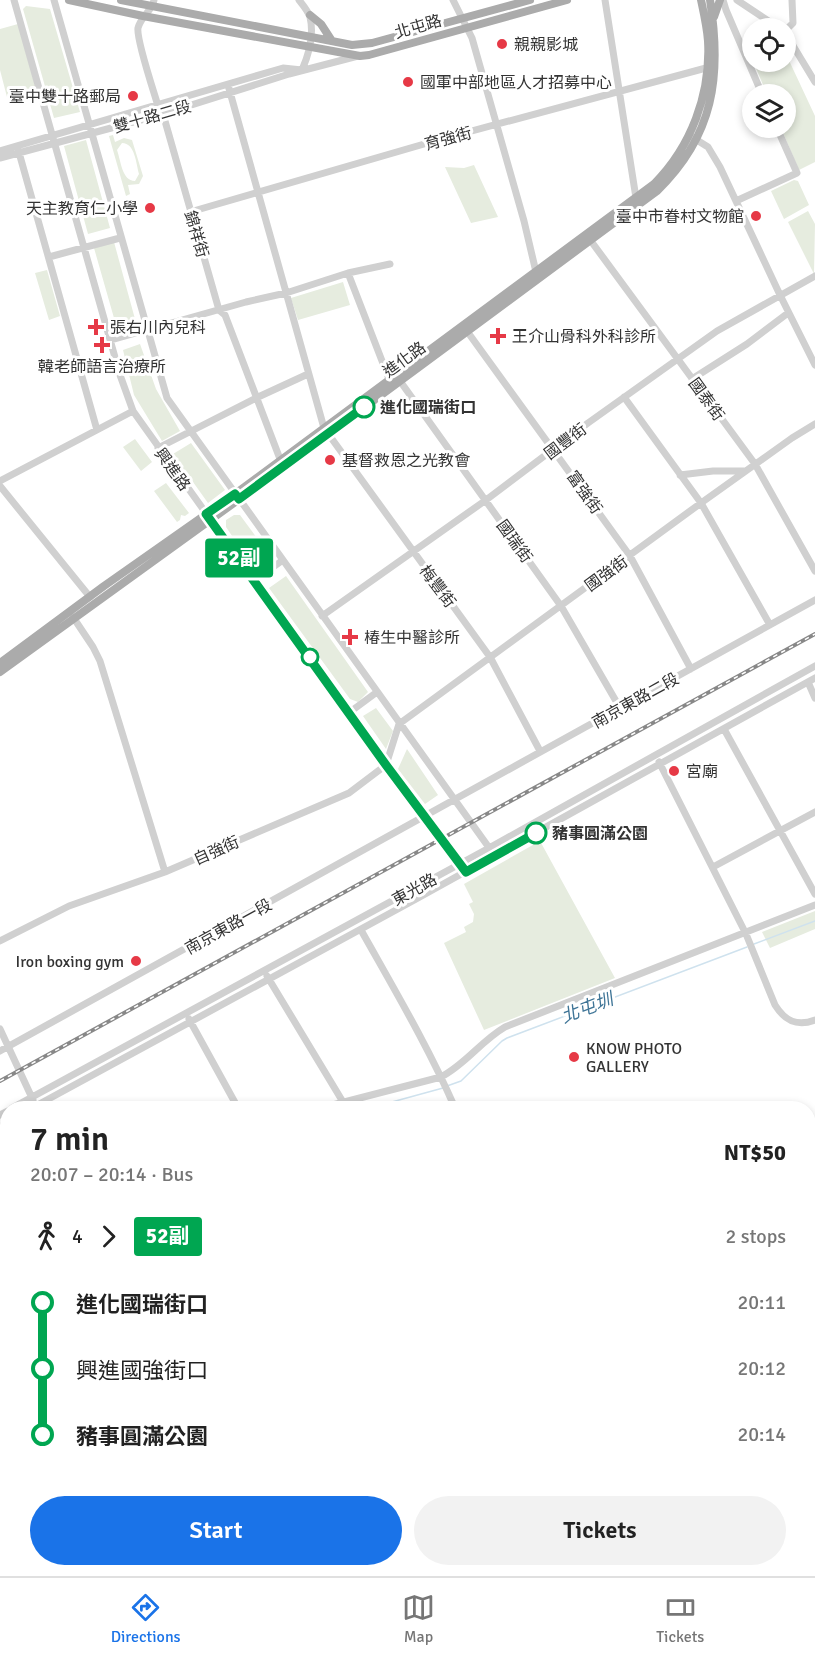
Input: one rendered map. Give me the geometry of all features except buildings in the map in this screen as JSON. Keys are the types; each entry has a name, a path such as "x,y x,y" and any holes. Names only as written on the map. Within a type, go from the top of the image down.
{"main road":[{"path":"69,0 143,16 310,42"},
{"path":"121,0 154,3 310,42"},
{"name":"北屯路","path":"310,42 360,56 369,55 530,0"},
{"name":"北屯路","path":"310,42 332,41 361,45 567,0"},
{"name":"進化路","path":"237,497 280,459 400,381 536,272 589,238 654,184 672,165 693,138 702,99 708,42 701,0"},
{"name":"進化路","path":"0,672 90,597 237,497 389,379 465,328 657,191 675,173 708,114 714,89 716,47 710,0"},
{"path":"713,20 722,0"},
{"path":"310,15 321,24 332,41"},
{"name":"進化路","path":"0,663 208,517"}],"street":[{"name":"興進路","path":"14,0 120,375 133,411 386,765 466,872"},
{"path":"54,0 167,398 495,856"},
{"path":"299,0 310,15 310,42 302,70"},
{"path":"453,0 466,23 536,272"},
{"path":"605,0 636,198"},
{"path":"722,0 758,84"},
{"path":"737,0 765,18"},
{"path":"792,0 793,18"},
{"path":"143,16 154,3"},
{"name":"錦祥街","path":"143,16 137,31 219,310 225,315 280,459"},
{"path":"796,49 815,82"},
{"name":"雙十路二段","path":"0,158 53,139 163,114 302,70 360,56"},
{"name":"雙十路二段","path":"91,129 283,68 302,70"},
{"name":"育強街","path":"190,212 496,124 706,68"},
{"name":"梅豐街","path":"228,85 308,374 326,430 490,657 540,752"},
{"path":"693,138 708,147 815,365"},
{"path":"736,201 797,174 781,138"},
{"name":"雙十路二段","path":"0,151 18,150"},
{"path":"18,150 97,430"},
{"path":"49,256 120,238"},
{"name":"國泰街","path":"589,238 755,465 815,571"},
{"path":"111,340 286,293 348,273 390,264"},
{"path":"348,273 389,379"},
{"name":"國豐街","path":"322,616 486,500 717,330 815,276"},
{"path":"692,379 747,344 788,313"},
{"name":"富強街","path":"465,328 630,556 691,669"},
{"path":"158,448 308,374"},
{"name":"國瑞街","path":"400,381 561,606 620,708"},
{"path":"624,397 701,503 770,625"},
{"path":"0,481 133,411"},
{"name":"國強街","path":"399,724 745,471 815,424"},
{"path":"680,475 713,471 745,471"},
{"path":"0,486 90,597"},
{"path":"255,580 283,560"},
{"name":"南京東路二段","path":"455,800 815,600"},
{"path":"71,615 93,647 100,662 165,872"},
{"name":"東光路","path":"26,1101 656,756 815,666"},
{"path":"812,680 815,698"},
{"name":"東光路","path":"45,1101 361,930 812,680"},
{"path":"350,712 377,692"},
{"path":"386,765 399,724"},
{"path":"724,729 815,894"},
{"path":"656,756 746,934 781,1015 798,1024 815,1020"},
{"name":"自強街","path":"0,941 69,906 165,872 349,793 386,765"},
{"name":"南京東路一段","path":"0,1052 455,800"},
{"path":"713,867 815,812"},
{"path":"347,1101 442,1078 464,1062 484,1041 505,1027 815,905"},
{"path":"361,930 408,1012 452,1101"},
{"path":"264,971 342,1101"},
{"path":"186,1012 234,1101"},
{"path":"0,1029 33,1101"}],"shaded area":[{"path":"26,6 50,9 80,112 54,118 23,9"},
{"path":"18,24 36,89 7,97 0,70 0,29"},
{"path":"757,72 794,72 815,116 815,162 799,170 785,138 796,138 796,84 763,84"},
{"path":"113,135 115,142 124,138 132,140 143,176 139,184 128,185 130,194 126,196 109,136","holes":["122,143 130,146 136,159 139,174 135,181 127,178 117,150"]},
{"path":"86,140 110,228 88,234 64,146"},
{"path":"474,165 498,217 471,223 445,167 464,168"},
{"path":"794,180 798,181 809,205 784,219 771,191"},
{"path":"808,211 815,224 814,274 788,222"},
{"path":"114,242 135,319 116,325 94,248"},
{"path":"47,270 60,316 49,320 35,273"},
{"path":"343,282 350,305 298,320 291,298"},
{"path":"140,344 156,389 180,431 162,441 134,395 123,350"},
{"path":"135,439 152,462 141,471 123,447"},
{"path":"191,443 225,490 208,503 173,454"},
{"path":"166,483 189,513 185,516 181,515 177,522 154,491"},
{"path":"234,515 240,515 273,560 261,570 253,567 226,527 226,520"},
{"path":"286,576 368,692 358,702 350,699 269,588"},
{"path":"376,708 393,731 386,749 363,716"},
{"path":"407,749 438,795 425,804 398,769"},
{"name":"豬事圓滿公園","path":"540,841 615,978 484,1030 444,943 466,932 464,927 473,922 474,914 469,904 473,902 464,884"},
{"path":"815,911 815,929 770,948 762,932"}],"waterway":[{"name":"北屯圳","path":"754,944 815,921"},
{"name":"北屯圳","path":"447,1086 461,1081 507,1038 747,947"},
{"name":"北屯圳","path":"396,1101 443,1088"}],"railway":[{"path":"0,1081 815,634"}],"bus line":[{"name":"52副","path":"364,407 239,499 235,494 206,514 386,765 466,872 536,833"}],"place":[{"name":"親親影城","path":"502,44"},
{"name":"國軍中部地區人才招募中心","path":"408,82"},
{"name":"臺中雙十路郵局","path":"133,96"},
{"name":"天主教育仁小學","path":"150,208"},
{"name":"臺中市眷村文物館","path":"756,216"},
{"name":"張右川內兒科","path":"96,327"},
{"name":"王介山骨科外科診所","path":"498,336"},
{"name":"韓老師語言治療所","path":"102,345"},
{"name":"進化國瑞街口","path":"364,407"},
{"name":"基督救恩之光教會","path":"330,460"},
{"name":"椿生中醫診所","path":"350,637"},
{"name":"宮廟","path":"674,771"},
{"name":"豬事圓滿公園","path":"536,833"},
{"name":"Iron boxing gym","path":"136,961"},
{"name":"KNOW PHOTO GALLERY","path":"574,1057"}]}
